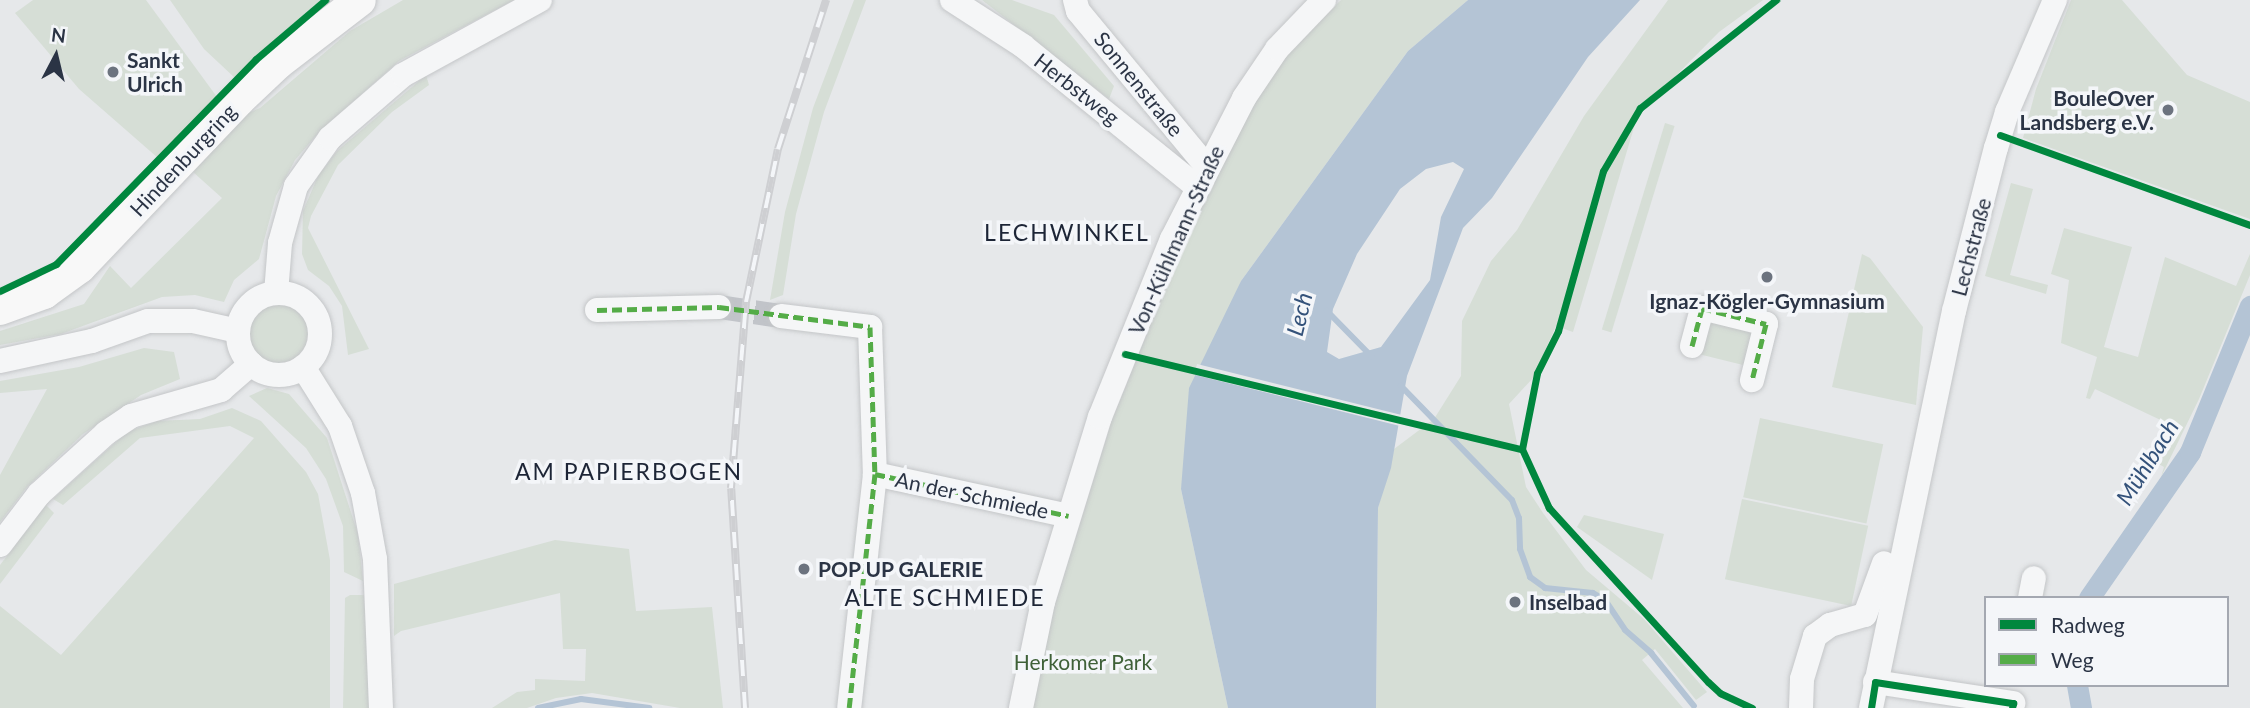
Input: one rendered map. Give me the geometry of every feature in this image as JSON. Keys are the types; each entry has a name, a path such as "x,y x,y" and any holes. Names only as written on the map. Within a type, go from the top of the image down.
{"main road":[{"name":"Hindenburgring","path":"0,309 44,293 80,267 259,82 360,0"}],"street":[{"path":"276,293 280,243 296,186 330,138 404,75 540,0"},
{"name":"Herbstweg","path":"953,0 1023,46 1201,176"},
{"name":"Sonnenstraße","path":"1075,0 1078,11 1201,176"},
{"name":"Von-Kühlmann-Straße","path":"1021,708 1044,602 1100,417 1201,176 1277,49 1325,0"},
{"name":"Lechstraße","path":"1871,708 1912,501 2002,128 2055,0"},
{"path":"276,293 305,303 317,320 319,341 303,367 276,375 251,364 240,349 238,331 250,305 276,293"},
{"path":"597,310 719,307"},
{"path":"1692,346 1702,308 1766,324 1752,380"},
{"name":"An der Schmiede","path":"781,316 870,327 875,474 849,708"},
{"path":"0,361 92,341 148,321 192,321 238,331"},
{"path":"0,545 39,494 106,433 131,416 221,390 251,364"},
{"path":"303,367 340,426 363,494 375,559 381,708"},
{"name":"An der Schmiede","path":"875,474 1069,516"},
{"name":"Lechstraße","path":"1801,708 1802,679 1815,636 1830,625 1865,615 1879,587 1894,517 1912,501"},
{"path":"1875,682 2013,699"}],"green space":[{"path":"33,0 146,0 217,97 158,158 79,89 15,13"},
{"path":"170,0 323,0 235,78 204,49"},
{"path":"403,0 514,0 399,61 320,131 295,160 276,196 259,259 234,280 224,302 195,295 162,297 61,334 0,345 0,331 84,304 110,266 131,288 222,198 193,172 248,113 260,108 350,31"},
{"path":"854,0 866,0 824,112 796,214 783,295 770,300 785,212 813,108"},
{"path":"982,0 1012,0 1054,15 1114,86 1109,99"},
{"name":"Herkomer Park","path":"1341,0 1468,0 1408,51 1241,281 1181,489 1228,708 1032,708 1039,656 1112,420 1182,247 1236,135 1284,56"},
{"path":"1668,0 1763,0 1719,32 1638,114 1573,332 1556,326 1533,378 1509,404 1526,487 1543,513 1586,570 1644,619 1707,692 1696,700 1655,649 1642,660 1683,708 1376,708 1378,508 1394,449 1434,419 1461,376 1462,321 1491,261 1517,230 1584,116"},
{"path":"2071,0 2122,0 2187,75 2250,102 2250,219 2023,138 2036,89"},
{"path":"426,75 429,85 392,112 338,165 311,216 308,228 369,349 348,355 342,306 329,286 308,270 302,254 303,211 318,176 337,151"},
{"path":"1665,123 1675,126 1611,332 1602,330"},
{"path":"2011,183 2033,189 2010,275 2048,285 2046,294 1985,276"},
{"path":"2064,228 2132,247 2104,347 2138,357 2165,257 2236,286 2250,254 2250,275 2199,399 2161,477 2164,467 2155,462 2148,470 2169,424 2095,389 2090,399 2086,398 2097,357 2061,343 2069,280 2051,274"},
{"path":"1862,254 1870,258 1923,327 1916,405 1832,387"},
{"path":"278,303 295,308 303,316 308,333 303,350 295,358 278,363 261,358 253,350 248,333 253,316 261,308"},
{"path":"1707,320 1755,332 1746,366 1699,354"},
{"path":"144,348 174,352 180,379 141,395 83,434 27,487 0,522 0,475 47,389 0,393 0,381 79,367"},
{"path":"267,388 289,394 327,438 358,534 363,581 344,572 343,526 326,479 306,448 249,396"},
{"path":"232,408 261,421 306,472 318,494 330,560 330,708 0,708 0,606 61,655 254,438 230,426 140,438 63,505 53,499 127,432 157,421 200,419"},
{"path":"1760,418 1883,444 1866,523 1743,497"},
{"path":"1742,499 1868,526 1851,606 1725,579"},
{"path":"46,505 54,513 0,584 0,565"},
{"path":"1584,515 1664,534 1652,580 1577,527"},
{"path":"555,540 629,549 636,611 712,607 723,708 680,708 592,693 556,698 527,708 492,708 517,692 535,690 535,679 585,681 586,649 563,649 560,593 401,631 394,636 394,584"},
{"path":"350,595 364,595 371,708 343,708 345,598"}],"water":[{"name":"Lech","path":"1468,0 1640,0 1588,57 1492,198 1463,228 1407,376 1391,468 1378,508 1376,708 1228,708 1181,489 1189,388 1241,281 1408,51","holes":["1453,162 1464,169 1441,217 1430,280 1381,347 1339,359 1327,352 1333,309 1357,254 1400,189 1426,169"]}],"pier":[{"path":"1197,364 1404,416 1401,426 1194,375"}],"waterway":[{"name":"Mühlbach","path":"2090,596 2190,452 2250,306"},
{"path":"1327,311 1371,356"},
{"path":"1401,386 1512,500 1519,518 1520,549 1530,577 1545,588 1593,593 1605,600 1625,630 1651,653 1694,706"},
{"name":"Mühlbach","path":"2077,687 2081,708"},
{"path":"538,708 581,699 649,708"}],"tunnel":[{"path":"719,307 781,316"}],"railway":[{"path":"745,708 731,488 746,302 778,149 826,0"}],"marked path":[{"path":"597,310 719,307 870,327 875,474 849,708"},
{"path":"1692,346 1702,308 1766,324 1752,380"},
{"path":"875,474 1069,516"}],"cycle path":[{"path":"0,291 56,264 256,59 325,0"},
{"path":"1752,708 1720,693 1708,682 1549,508 1522,449 1537,373 1558,331 1603,171 1640,108 1776,0"},
{"path":"2000,135 2250,225"},
{"path":"1125,354 1522,449"},
{"path":"1871,708 1875,682 2013,703 2012,708"}],"place":[{"name":"Sankt Ulrich","path":"113,72"},
{"name":"BouleOver Landsberg e.V.","path":"2168,110"},
{"name":"Ignaz-Kögler-Gymnasium","path":"1767,277"},
{"name":"POP UP GALERIE","path":"804,569"},
{"name":"Inselbad","path":"1515,602"}],"district":[{"name":"LECHWINKEL","path":"1067,232"},
{"name":"AM PAPIERBOGEN","path":"629,471"},
{"name":"ALTE SCHMIEDE","path":"945,597"}]}
